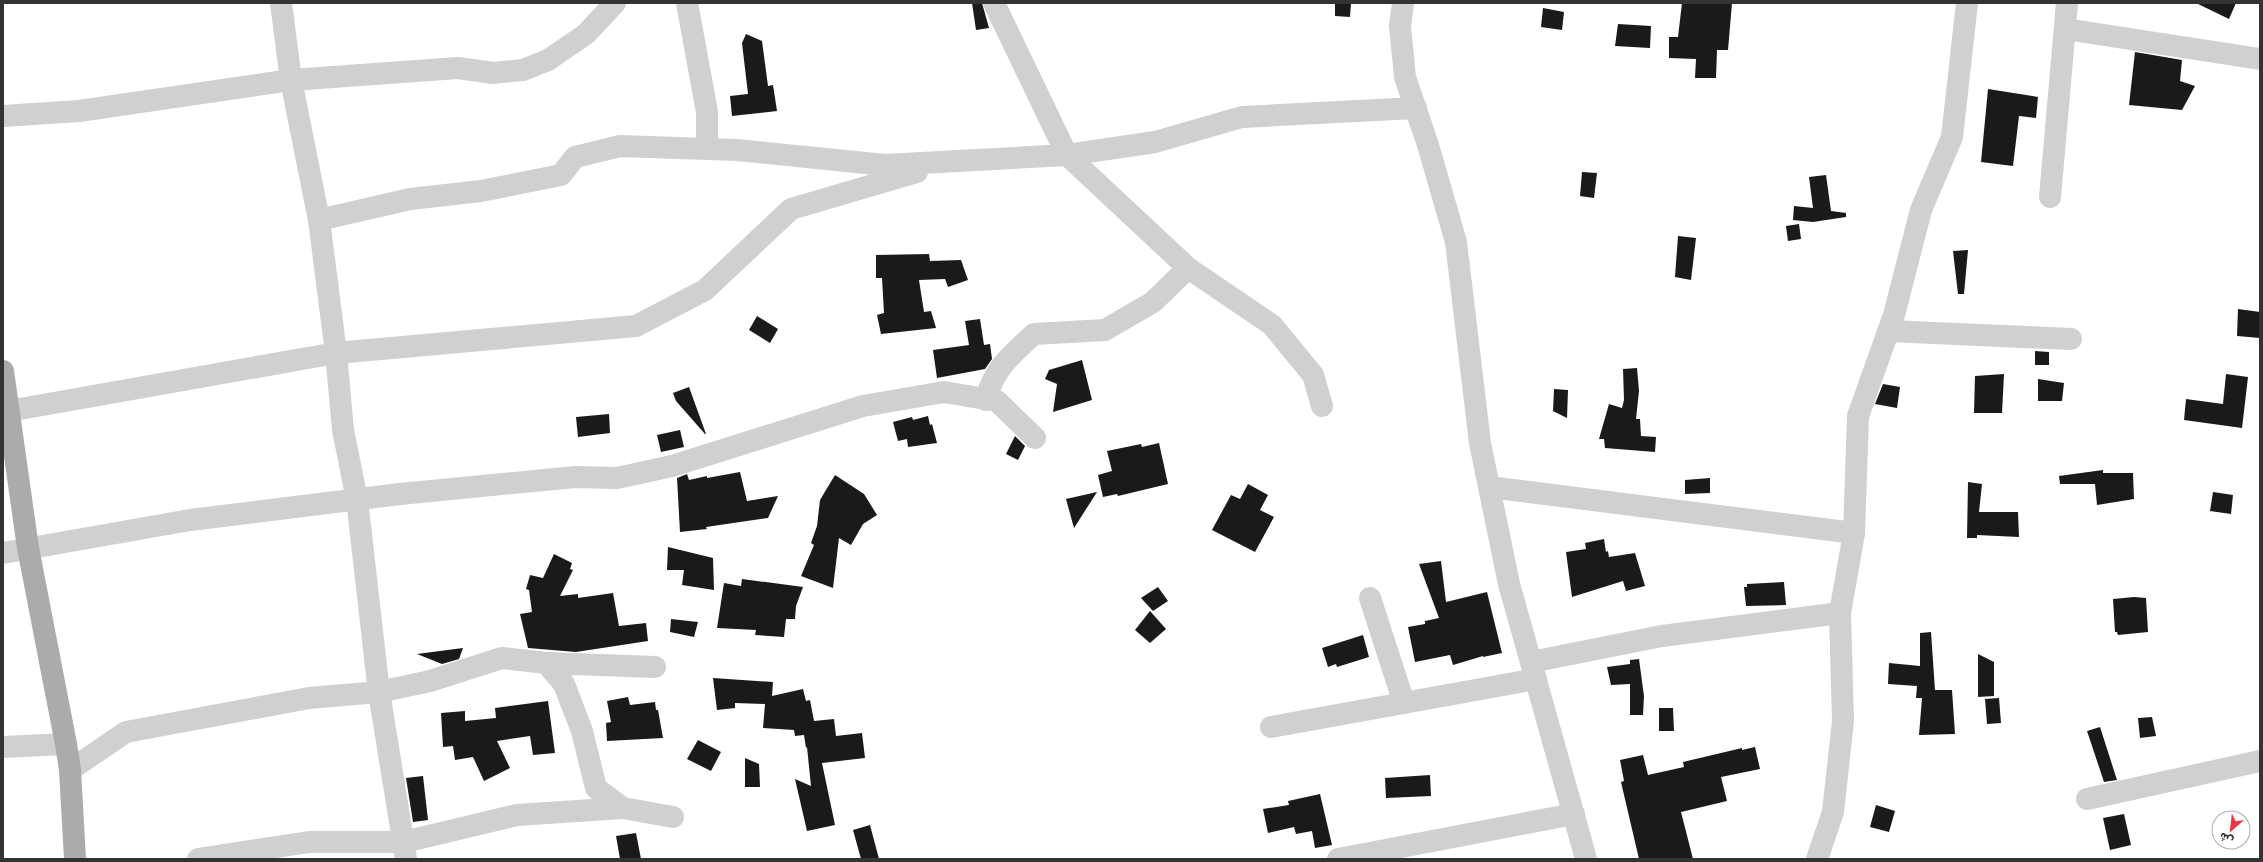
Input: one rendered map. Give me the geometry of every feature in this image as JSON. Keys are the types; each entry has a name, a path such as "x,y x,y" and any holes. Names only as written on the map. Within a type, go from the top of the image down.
{"main road":[{"path":"3,371 6,411 28,548 70,770 75,859"}],"street":[{"path":"281,3 291,80 319,220 336,353 343,430 357,500 378,692 405,850"},
{"path":"3,116 80,111 291,80 458,68 493,73 523,70 548,60 586,34 615,3"},
{"path":"687,3 707,112 706,149"},
{"path":"994,3 1067,156 1188,268 1272,325 1313,375 1322,406"},
{"path":"1403,3 1400,26 1405,77 1416,108 1456,242 1480,443 1509,584 1586,859"},
{"path":"1817,859 1833,812 1843,721 1840,613 1854,533 1858,416 1888,331 1921,210 1952,137 1967,3"},
{"path":"2050,196 2067,3"},
{"path":"2065,29 2260,59"},
{"path":"319,220 410,199 482,191 561,176 575,157 620,146 706,149 886,165 953,162 1067,156 1155,142 1242,117 1416,108"},
{"path":"6,411 336,353 636,326 705,290 791,209 953,162"},
{"path":"986,400 990,382 1009,358 1034,334 1105,330 1153,302 1188,268"},
{"path":"1888,331 2071,339"},
{"path":"3,553 190,520 497,483 575,477 617,478 672,466 863,406 944,392 997,401 1035,438"},
{"path":"1489,487 1854,533"},
{"path":"1370,598 1404,703"},
{"path":"1271,727 1404,703 1662,636 1840,613"},
{"path":"70,770 126,732 309,698 378,692 430,681 502,658 546,663 655,667"},
{"path":"546,663 564,684 582,731 596,788 622,808"},
{"path":"3,747 66,744"},
{"path":"2087,799 2260,761"},
{"path":"198,859 309,842 405,850 517,815 622,808 673,817"},
{"path":"1338,859 1426,851 1574,814"}],"building":[{"path":"972,3 982,3 989,28 976,30"},
{"path":"1335,3 1351,3 1350,17 1335,16"},
{"path":"1682,3 1732,3 1728,50 1717,50 1716,78 1695,78 1696,59 1669,58 1669,37 1678,37"},
{"path":"2196,3 2236,3 2229,19"},
{"path":"1543,8 1564,12 1562,30 1541,27"},
{"path":"1618,24 1651,26 1650,48 1615,46"},
{"path":"746,34 762,41 768,86 773,85 777,111 732,116 730,96 748,94 742,43"},
{"path":"2135,52 2182,60 2180,81 2195,86 2182,110 2129,105"},
{"path":"1988,89 2038,97 2036,118 2019,116 2013,166 1981,162"},
{"path":"1582,172 1597,173 1594,198 1580,196"},
{"path":"1826,175 1831,211 1846,213 1846,217 1813,222 1793,220 1794,206 1813,208 1809,177"},
{"path":"1799,224 1801,239 1788,241 1786,226"},
{"path":"1678,236 1696,238 1691,280 1675,277"},
{"path":"1968,250 1964,294 1958,294 1953,251"},
{"path":"929,254 930,261 961,260 968,280 948,287 945,279 919,280 924,312 931,311 936,328 881,334 877,315 884,313 882,278 876,278 876,255"},
{"path":"2238,309 2260,312 2260,338 2237,336"},
{"path":"757,316 778,329 770,343 749,330"},
{"path":"980,319 984,345 990,344 992,359 985,369 937,378 933,350 969,345 965,321"},
{"path":"2035,351 2049,352 2049,365 2035,365"},
{"path":"1082,360 1092,400 1053,412 1057,384 1045,379 1049,370"},
{"path":"1637,368 1639,391 1636,419 1640,419 1641,436 1656,437 1655,452 1605,448 1604,439 1599,439 1609,404 1622,408 1624,400 1623,369"},
{"path":"2004,374 2002,413 1974,413 1975,376"},
{"path":"2226,374 2248,377 2242,428 2184,420 2186,399 2223,404"},
{"path":"2038,379 2064,383 2062,401 2038,401"},
{"path":"1883,384 1900,387 1897,408 1875,404"},
{"path":"689,387 706,434 676,401 673,393"},
{"path":"1554,389 1568,390 1567,418 1553,411"},
{"path":"609,414 610,433 578,437 576,417"},
{"path":"928,416 930,425 932,424 937,443 908,447 907,439 898,441 893,422 912,417 913,420"},
{"path":"680,430 684,447 661,452 657,435"},
{"path":"1015,436 1025,446 1018,460 1006,454"},
{"path":"1159,443 1168,484 1118,496 1117,494 1103,497 1098,475 1112,471 1107,451 1141,444 1142,447"},
{"path":"2103,470 2103,473 2133,473 2134,499 2097,505 2095,484 2060,484 2059,476"},
{"path":"740,472 747,501 778,496 768,518 706,527 707,529 680,532 677,478 687,474 689,480"},
{"path":"835,475 864,494 877,515 863,524 851,545 839,538 833,588 801,576 814,545 811,543 817,526 820,500"},
{"path":"1710,478 1710,493 1685,494 1685,480"},
{"path":"1968,482 1982,484 1979,512 2018,512 2019,537 1977,535 1977,538 1967,538"},
{"path":"1248,484 1268,495 1260,510 1274,517 1255,552 1212,530 1231,495 1240,499"},
{"path":"1097,492 1074,528 1066,499"},
{"path":"2213,492 2233,495 2231,514 2210,511"},
{"path":"1604,539 1606,552 1608,551 1609,557 1635,553 1645,586 1626,591 1623,581 1572,597 1566,552 1586,549 1585,543"},
{"path":"668,547 713,558 714,590 682,585 684,570 667,570"},
{"path":"554,554 572,563 570,569 573,570 560,596 578,594 578,598 613,593 619,626 646,623 648,641 576,652 528,648 520,614 532,612 529,590 526,589 530,575 543,578"},
{"path":"1441,561 1446,602 1487,592 1502,653 1483,656 1453,665 1450,655 1415,662 1408,627 1425,624 1425,621 1439,618 1419,564"},
{"path":"742,579 803,587 796,606 795,619 786,619 784,637 755,635 756,630 717,628 724,583 741,586"},
{"path":"1784,582 1786,605 1746,606 1744,587 1747,587 1747,584"},
{"path":"1158,587 1168,601 1153,611 1141,598"},
{"path":"2134,597 2146,598 2148,632 2118,635 2117,632 2115,632 2113,599"},
{"path":"1150,611 1166,629 1150,643 1135,630"},
{"path":"671,619 698,622 694,637 670,632"},
{"path":"1931,632 1935,690 1952,690 1955,734 1919,735 1922,698 1916,698 1917,686 1888,684 1889,663 1920,666 1920,633"},
{"path":"1363,635 1369,657 1337,667 1336,664 1328,667 1322,648"},
{"path":"463,648 459,659 442,664 417,654"},
{"path":"1978,654 1994,662 1994,696 1978,697"},
{"path":"1639,659 1644,696 1643,715 1630,715 1630,684 1611,685 1607,667 1630,664 1630,660"},
{"path":"713,678 773,682 772,696 803,689 806,701 810,700 814,721 834,719 836,736 862,733 865,758 822,763 835,825 807,831 795,779 811,786 807,747 806,748 804,735 795,736 794,730 763,728 765,704 735,703 735,708 717,710"},
{"path":"628,697 630,705 655,702 663,738 607,741 606,723 611,722 607,701"},
{"path":"1999,698 2001,723 1987,724 1985,699"},
{"path":"548,701 555,753 533,755 530,736 497,741 510,768 484,781 473,757 455,760 453,746 443,747 441,713 465,711 465,721 496,718 495,708"},
{"path":"1659,708 1673,708 1674,731 1659,731"},
{"path":"2152,717 2156,736 2140,738 2138,718"},
{"path":"2100,727 2117,780 2104,782 2087,731"},
{"path":"698,740 721,752 711,771 687,759"},
{"path":"1755,747 1760,769 1721,777 1727,801 1681,812 1693,859 1639,859 1621,782 1624,781 1620,760 1643,755 1648,775 1684,767 1683,762 1742,748 1742,750"},
{"path":"745,758 759,764 760,787 745,787"},
{"path":"1430,775 1431,796 1386,798 1385,778"},
{"path":"423,776 428,820 413,822 406,778"},
{"path":"1320,794 1332,845 1315,848 1312,831 1296,834 1294,827 1268,833 1263,809 1289,805 1288,801"},
{"path":"1876,805 1895,811 1889,832 1870,827"},
{"path":"2124,814 2131,845 2110,850 2103,818"},
{"path":"870,825 879,859 861,859 853,830"},
{"path":"636,833 641,859 620,859 616,836"}]}
